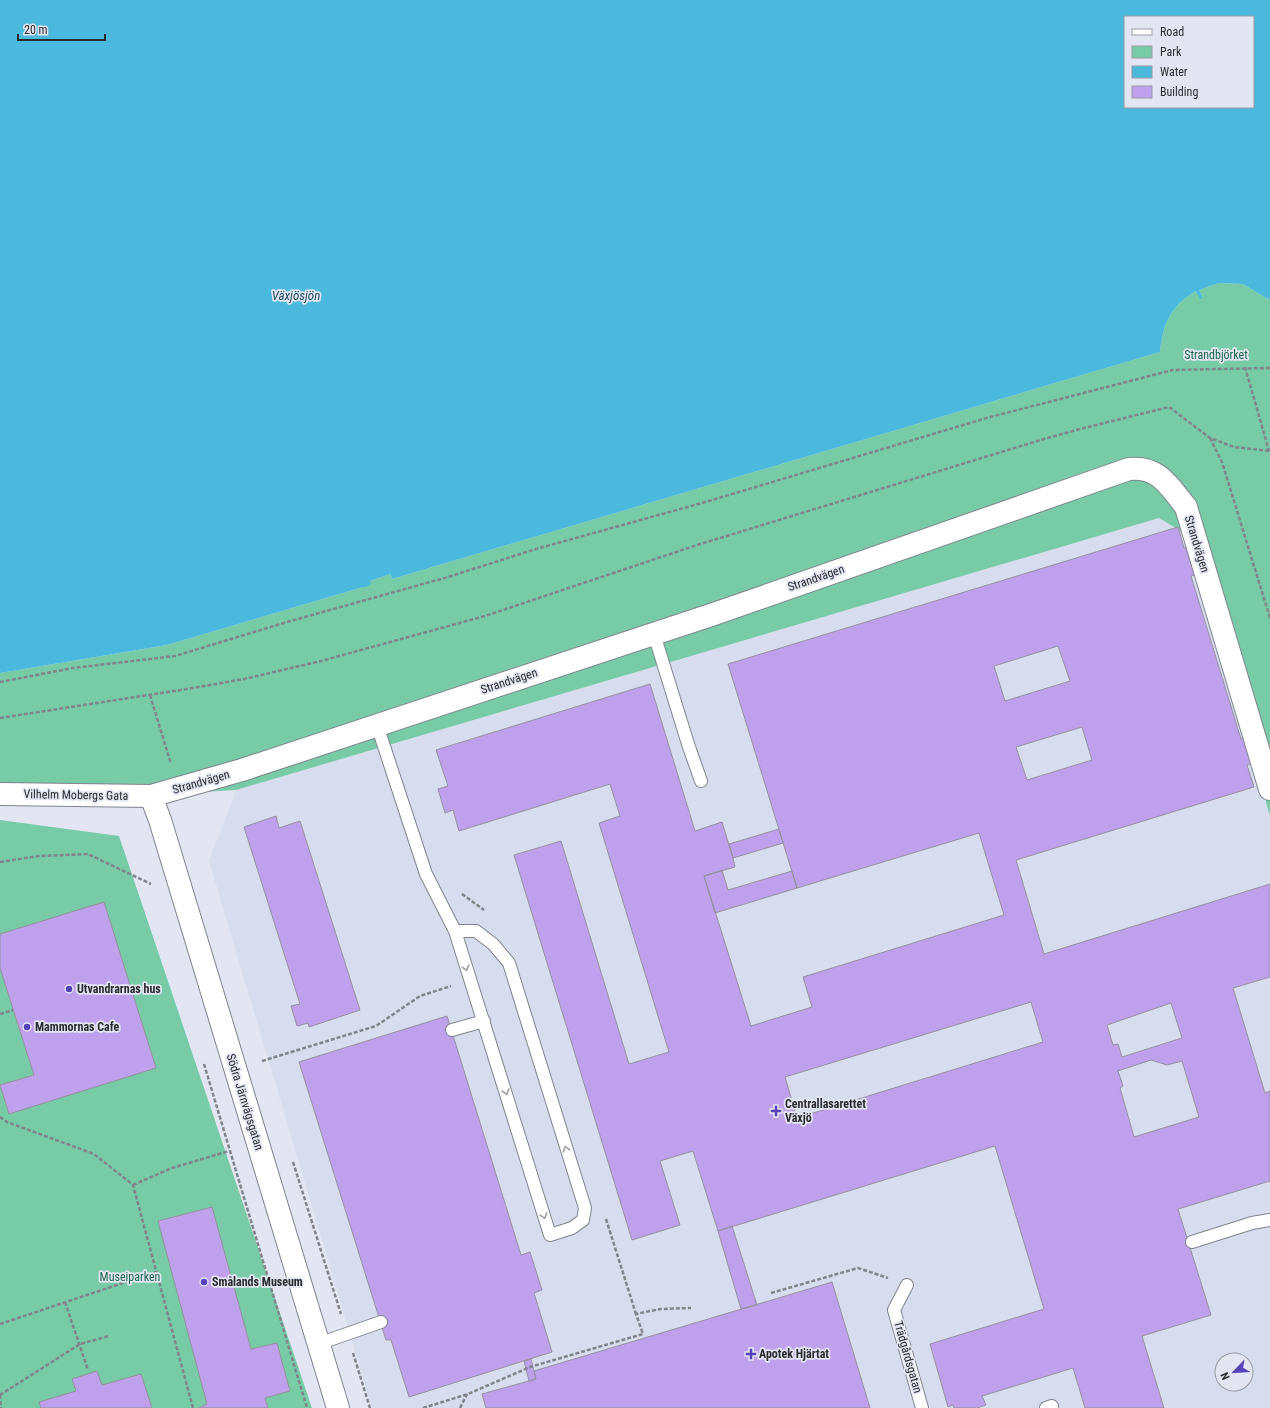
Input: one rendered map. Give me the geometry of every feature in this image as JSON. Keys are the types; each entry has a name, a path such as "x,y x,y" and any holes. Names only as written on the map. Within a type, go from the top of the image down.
{"street":[{"name":"Strandvägen","path":"151,796 242,770 654,634 1129,469 1146,469 1157,474 1186,507 1270,789"},
{"name":"Vilhelm Mobergs Gata","path":"0,794 151,796"},
{"name":"Södra Järnvägsgatan","path":"151,796 160,820 338,1408"}],"lane":[{"path":"654,634 701,781"},
{"path":"377,725 426,874 455,931 550,1235 572,1228 583,1220 585,1208 509,963 493,944 476,930 455,931"},
{"path":"452,1030 484,1021"},
{"path":"1192,1242 1252,1223 1270,1220"},
{"name":"Trädgårdsgatan","path":"907,1285 894,1310 922,1408"},
{"path":"318,1344 381,1322"}],"path":[{"path":"0,718 244,679 314,663 485,616 697,545 1044,439 1169,407 1210,438 1234,446 1269,451 1245,367"},
{"path":"0,682 73,668 175,656 990,417 1172,370 1245,367 1270,368"},
{"path":"1210,438 1222,462 1270,618"},
{"path":"150,695 179,788"},
{"path":"0,862 39,856 88,854 152,884 150,876"},
{"path":"262,1062 376,1026 420,996 470,980"},
{"path":"0,1014 13,1010"},
{"path":"203,1060 307,1408"},
{"path":"0,1117 7,1122 94,1154 133,1185 193,1408"},
{"path":"133,1185 172,1168 229,1151"},
{"path":"771,1293 858,1268 907,1285"},
{"path":"0,1324 156,1272"},
{"path":"64,1302 88,1370"},
{"path":"423,1408 468,1394 530,1367 643,1334 636,1314 660,1309 691,1308"},
{"path":"1,1408 0,1395 80,1344 109,1336"},
{"path":"460,1408 468,1394"}],"shaded area":[{"name":"Centrallasarettet Växjö","path":"1159,518 1187,535 1270,816 1270,1408 372,1408 209,861 236,790"}],"green space":[{"name":"Strandbjörket","path":"1219,283 1243,284 1270,299 1270,816 1187,535 1159,518 236,790 151,795 0,790 0,673 167,645 363,587 370,581 390,574 392,579 1160,352 1166,324 1174,310 1180,303 1196,291 1203,298 1199,290"},
{"name":"Museiparken","path":"0,820 119,836 312,1408 0,1408"}],"water":[{"name":"Växjösjön","path":"0,0 1270,0 1270,299 1243,284 1219,283 1199,290 1203,298 1200,299 1196,291 1180,303 1174,310 1169,317 1163,333 1160,352 392,579 390,574 370,581 371,584 366,587 167,645 0,673"}],"building":[{"path":"1178,527 1184,548 1192,546 1201,573 1191,576 1241,739 1250,736 1258,762 1247,765 1254,787 1016,860 1044,954 1270,884 1270,977 1233,988 1265,1093 1270,1091 1270,1181 1178,1209 1211,1315 1142,1336 1164,1408 1085,1408 1073,1368 982,1396 986,1405 977,1408 954,1408 953,1405 948,1407 930,1344 1044,1309 995,1146 718,1231 693,1151 660,1161 680,1225 632,1240 514,855 561,841 629,1064 669,1052 599,823 620,816 610,784 459,831 453,810 445,813 438,789 448,786 436,750 650,684 695,831 722,822 733,858 735,867 704,876 751,1026 812,1007 803,977 1004,915 979,833 797,888 728,664","holes":["1058,646 1070,681 1005,701 994,666","1082,727 1092,760 1027,780 1016,747","1031,1002 1043,1042 797,1118 785,1077","1171,1003 1182,1038 1122,1057 1118,1044 1113,1045 1107,1025","1151,1060 1167,1065 1182,1061 1199,1117 1134,1137 1120,1088 1123,1086 1118,1071"]},
{"path":"276,816 279,828 300,821 360,1010 309,1027 308,1023 297,1026 291,1006 300,1004 244,827"},
{"path":"779,829 783,843 733,858 729,844"},
{"path":"722,870 728,890 792,871 797,888 715,913 704,876"},
{"name":"Utvandrarnas hus","path":"104,902 156,1068 9,1114 0,1085 34,1075 0,968 0,934"},
{"path":"447,1016 521,1255 530,1252 542,1290 534,1293 552,1352 409,1397 391,1340 386,1340 299,1062"},
{"name":"Smålands Museum","path":"212,1207 251,1349 277,1343 290,1391 265,1398 268,1408 199,1408 207,1404 158,1221"},
{"path":"732,1226 757,1305 741,1309 718,1231"},
{"path":"832,1282 870,1408 486,1408 482,1394 536,1379 534,1371"},
{"path":"531,1359 536,1379 529,1381 524,1361"},
{"path":"97,1371 102,1385 141,1374 152,1408 41,1408 39,1402 76,1391 72,1379"}],"place":[{"name":"Utvandrarnas hus","path":"69,989"},
{"name":"Mammornas Cafe","path":"27,1027"},
{"name":"Centrallasarettet Växjö","path":"776,1111"},
{"name":"Smålands Museum","path":"204,1282"},
{"name":"Apotek Hjärtat","path":"751,1354"}]}
